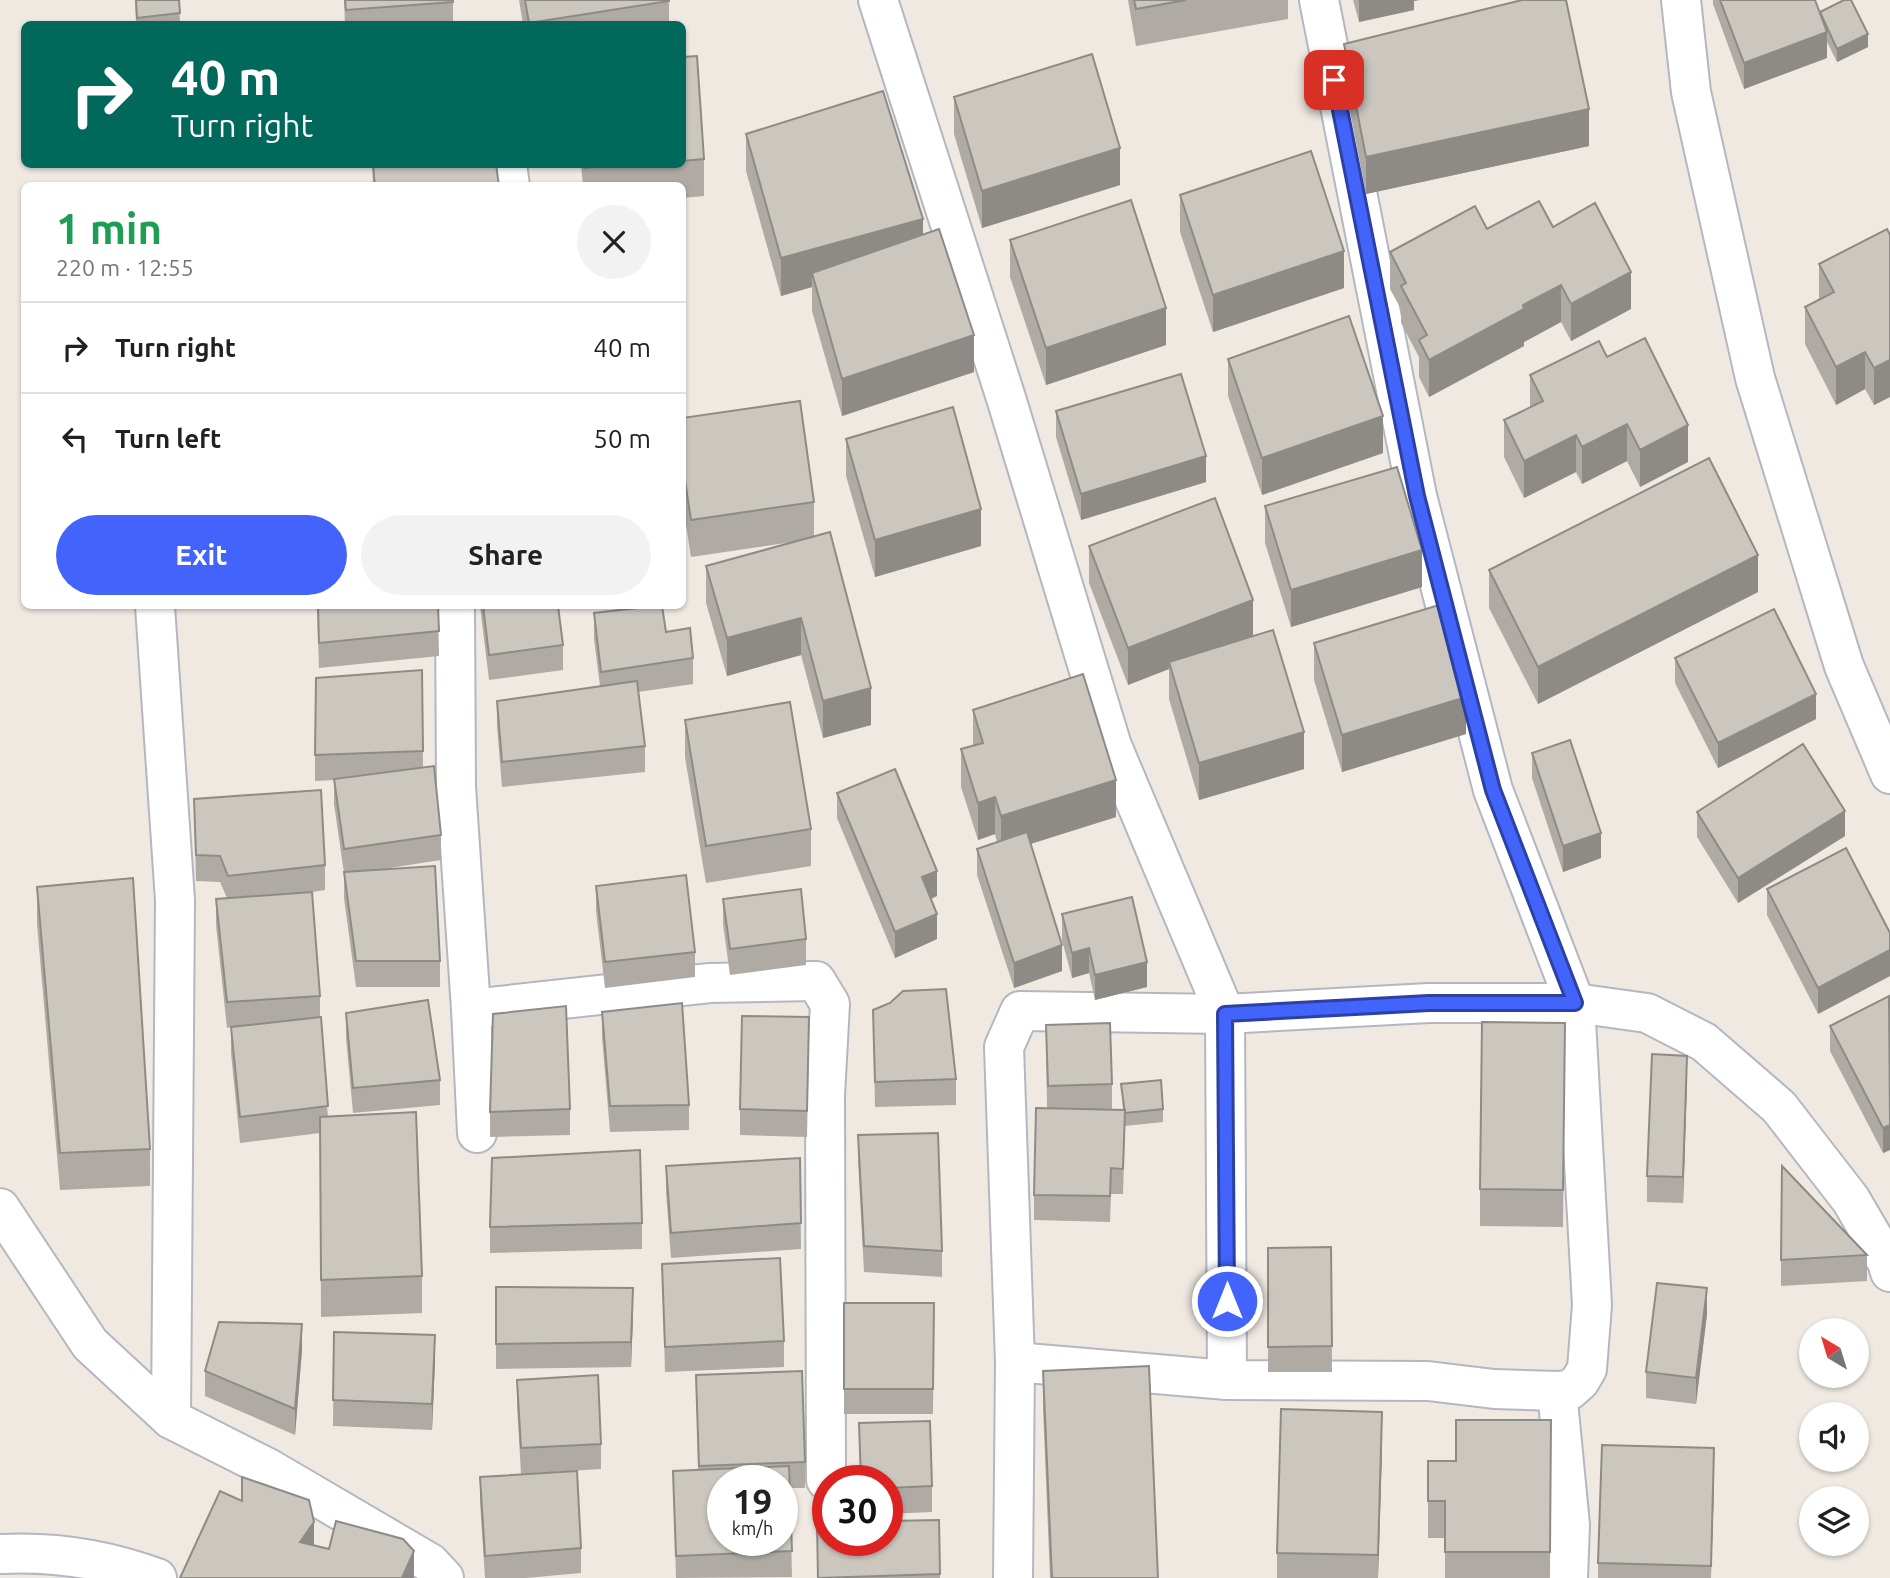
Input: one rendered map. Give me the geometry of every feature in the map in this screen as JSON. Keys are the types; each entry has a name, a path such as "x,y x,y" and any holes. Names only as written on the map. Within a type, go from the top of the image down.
{"street":[{"path":"878,0 1010,411 1112,746 1225,1014 1227,1380"},
{"path":"1015,1362 1227,1380 1429,1381 1494,1389 1557,1391 1570,1390 1580,1381 1587,1369 1592,1305 1575,1003 1493,790 1427,536 1414,483 1319,0"},
{"path":"1681,0 1691,92 1755,378 1844,666 1890,774"},
{"path":"155,609 175,900 172,1419"},
{"path":"455,609 456,787 477,1133"},
{"path":"471,1009 710,983 816,981 830,1004 825,1095 826,1465"},
{"path":"1013,1578 1015,1362 1004,1047 1020,1011 1225,1014 1429,1003 1575,1003 1647,1013 1704,1042 1779,1107 1851,1200 1887,1262 1890,1272"},
{"path":"0,1208 90,1344 172,1419 268,1468 430,1563 444,1578"},
{"path":"1557,1391 1570,1525 1568,1578"},
{"path":"0,1554 36,1552 129,1568 158,1578"}],"building":[{"path":"136,0 179,0 180,13 137,18"},
{"path":"345,0 453,0 453,2 346,10"},
{"path":"525,0 669,0 542,21 529,21"},
{"path":"1134,0 1186,0 1136,9"},
{"path":"1522,0 1566,0 1589,109 1366,157 1344,44"},
{"path":"1720,0 1815,0 1827,32 1744,63"},
{"path":"1844,0 1851,0 1868,34 1837,49 1820,12"},
{"path":"1092,54 1120,148 982,191 954,97"},
{"path":"697,56 704,159 686,161 686,57"},
{"path":"883,91 923,219 781,258 746,134"},
{"path":"1311,151 1344,251 1213,295 1180,195"},
{"path":"373,168 497,168 498,182 375,182"},
{"path":"1131,200 1166,308 1046,348 1010,240"},
{"path":"1539,201 1553,227 1595,203 1631,272 1571,304 1561,285 1523,305 1524,309 1429,360 1419,340 1427,335 1401,286 1406,283 1390,252 1475,206 1487,229"},
{"path":"939,229 974,335 842,379 812,273"},
{"path":"1887,229 1890,235 1890,360 1874,368 1865,352 1836,367 1805,307 1834,292 1819,264"},
{"path":"1349,316 1383,416 1262,458 1228,359"},
{"path":"1645,338 1688,425 1640,450 1627,424 1582,447 1576,435 1524,461 1504,420 1543,401 1530,375 1599,341 1607,357"},
{"path":"1181,374 1206,456 1081,494 1056,411"},
{"path":"800,401 814,502 691,520 686,487 686,417"},
{"path":"953,407 981,509 875,540 846,439"},
{"path":"1709,458 1758,555 1538,667 1489,570"},
{"path":"1397,467 1422,550 1291,590 1265,506"},
{"path":"1215,498 1253,600 1128,648 1089,546"},
{"path":"830,532 871,688 823,701 801,618 727,638 706,566"},
{"path":"1439,605 1466,697 1342,735 1314,643"},
{"path":"318,609 438,609 439,631 319,643"},
{"path":"483,609 558,609 563,645 489,655"},
{"path":"662,609 666,632 690,628 693,658 601,672 594,613"},
{"path":"1774,609 1816,694 1718,743 1675,658"},
{"path":"1273,630 1304,732 1199,763 1169,662"},
{"path":"422,670 423,751 315,755 316,678"},
{"path":"1083,674 1116,780 1001,816 995,797 978,803 961,749 983,743 973,710"},
{"path":"637,681 645,746 502,762 497,701"},
{"path":"790,702 811,829 706,846 685,720"},
{"path":"1570,740 1601,833 1563,846 1532,753"},
{"path":"1803,744 1845,811 1738,878 1697,812"},
{"path":"434,766 441,835 344,849 334,779"},
{"path":"895,769 937,871 922,877 937,914 895,932 837,793"},
{"path":"321,790 325,865 228,876 220,856 196,855 194,799"},
{"path":"1027,832 1062,945 1014,963 977,849"},
{"path":"1846,848 1890,933 1890,950 1818,988 1767,889"},
{"path":"435,866 440,961 356,961 344,872"},
{"path":"686,875 695,952 605,962 596,886"},
{"path":"133,878 150,1149 60,1153 37,887"},
{"path":"801,889 806,939 730,949 723,899"},
{"path":"312,892 320,996 227,1002 216,899"},
{"path":"1132,897 1147,962 1095,975 1089,948 1072,953 1062,914"},
{"path":"946,989 956,1079 875,1082 873,1010 890,1003 903,991"},
{"path":"1889,996 1890,1125 1883,1128 1830,1026"},
{"path":"428,1000 440,1080 353,1088 346,1013"},
{"path":"682,1003 689,1105 610,1106 602,1012"},
{"path":"566,1006 570,1109 490,1112 493,1014"},
{"path":"742,1016 809,1017 807,1111 740,1109"},
{"path":"321,1017 328,1106 240,1117 231,1027"},
{"path":"1482,1022 1565,1023 1563,1190 1480,1189"},
{"path":"1110,1023 1112,1084 1048,1086 1046,1025"},
{"path":"1652,1054 1687,1056 1683,1177 1647,1176"},
{"path":"1161,1080 1163,1109 1125,1113 1121,1084"},
{"path":"1036,1108 1125,1110 1123,1169 1111,1168 1110,1196 1034,1195"},
{"path":"416,1112 422,1276 321,1280 320,1117"},
{"path":"938,1133 942,1251 864,1246 858,1135"},
{"path":"640,1150 642,1223 490,1227 492,1158"},
{"path":"800,1158 801,1223 671,1233 666,1166"},
{"path":"1782,1166 1867,1255 1781,1260"},
{"path":"1331,1247 1332,1346 1268,1347 1268,1248"},
{"path":"780,1258 784,1341 665,1347 662,1264"},
{"path":"1657,1283 1707,1288 1696,1378 1646,1372"},
{"path":"496,1287 633,1288 631,1342 496,1344"},
{"path":"844,1303 934,1303 933,1389 844,1389"},
{"path":"219,1322 302,1324 295,1409 205,1371"},
{"path":"334,1332 435,1335 432,1404 333,1400"},
{"path":"1149,1366 1158,1578 1052,1578 1043,1371"},
{"path":"802,1371 805,1462 699,1466 696,1375"},
{"path":"598,1375 601,1444 521,1448 517,1380"},
{"path":"1281,1409 1382,1412 1378,1555 1277,1553"},
{"path":"1456,1420 1551,1420 1550,1552 1445,1552 1445,1501 1428,1501 1428,1461 1456,1461"},
{"path":"930,1421 932,1486 903,1487 903,1465 860,1465 859,1423"},
{"path":"1602,1445 1714,1448 1711,1566 1598,1563"},
{"path":"707,1470 707,1555 676,1556 673,1471"},
{"path":"577,1471 581,1548 485,1556 480,1477"},
{"path":"242,1477 309,1500 314,1522 300,1542 329,1549 336,1521 403,1539 414,1551 402,1578 180,1578 220,1491 242,1501"},
{"path":"939,1520 940,1574 818,1578 818,1556 903,1556 903,1521"}],"route":[{"path":"1227,1301 1225,1014 1429,1003 1575,1003 1493,790 1417,496 1334,80"}]}
